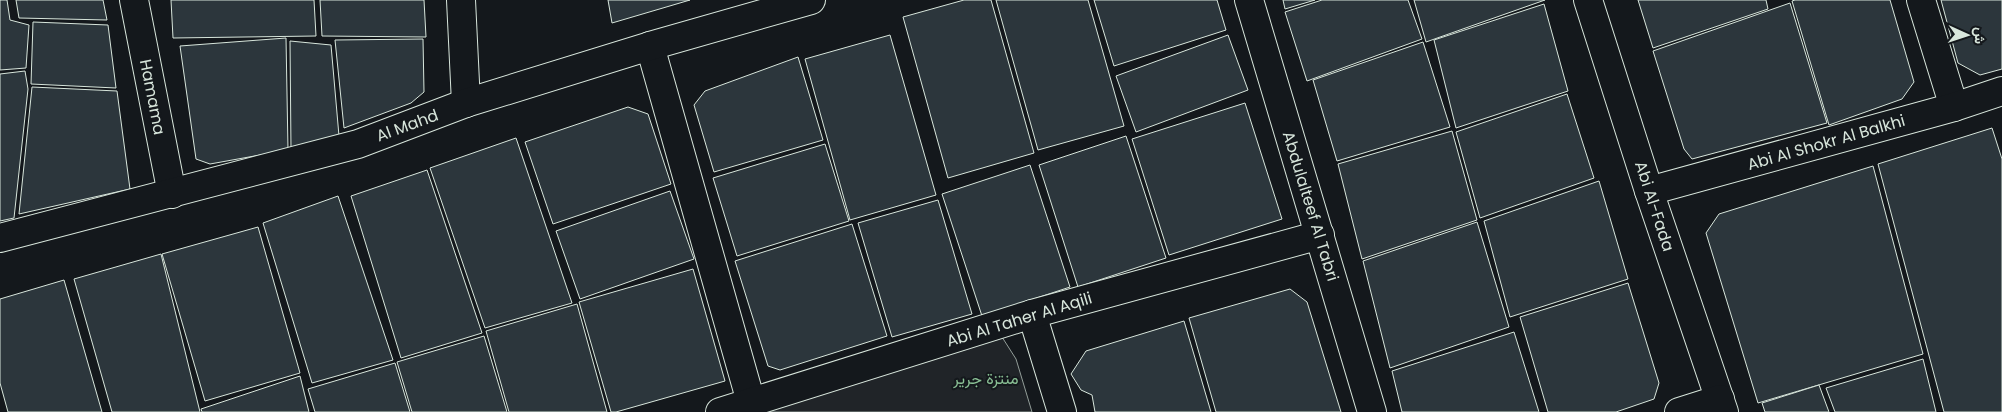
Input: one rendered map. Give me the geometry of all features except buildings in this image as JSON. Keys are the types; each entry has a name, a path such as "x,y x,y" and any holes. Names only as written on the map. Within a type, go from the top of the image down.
{"street":[{"name":"Hamama","path":"134,0 172,194"},
{"path":"461,0 466,103"},
{"name":"Al Mahd","path":"0,238 358,144 466,103 650,46 752,8 811,0"},
{"name":"Abdulalteef Al Tabri","path":"1250,0 1372,412"},
{"name":"Abi Al-Fada","path":"1588,0 1649,191 1722,405"},
{"path":"1921,0 1954,107"},
{"path":"650,46 751,402"},
{"name":"Abi Al Shokr Al Balkhi","path":"1649,191 1954,107 2002,91"},
{"name":"Abi Al Taher Al Aqili","path":"720,412 1032,314 1320,235"},
{"path":"1032,314 1062,412"},
{"path":"1679,412 1722,405"}],"green space":[{"name":"منتزة جرير","path":"1002,337 1016,359 1032,412 756,412"}]}
